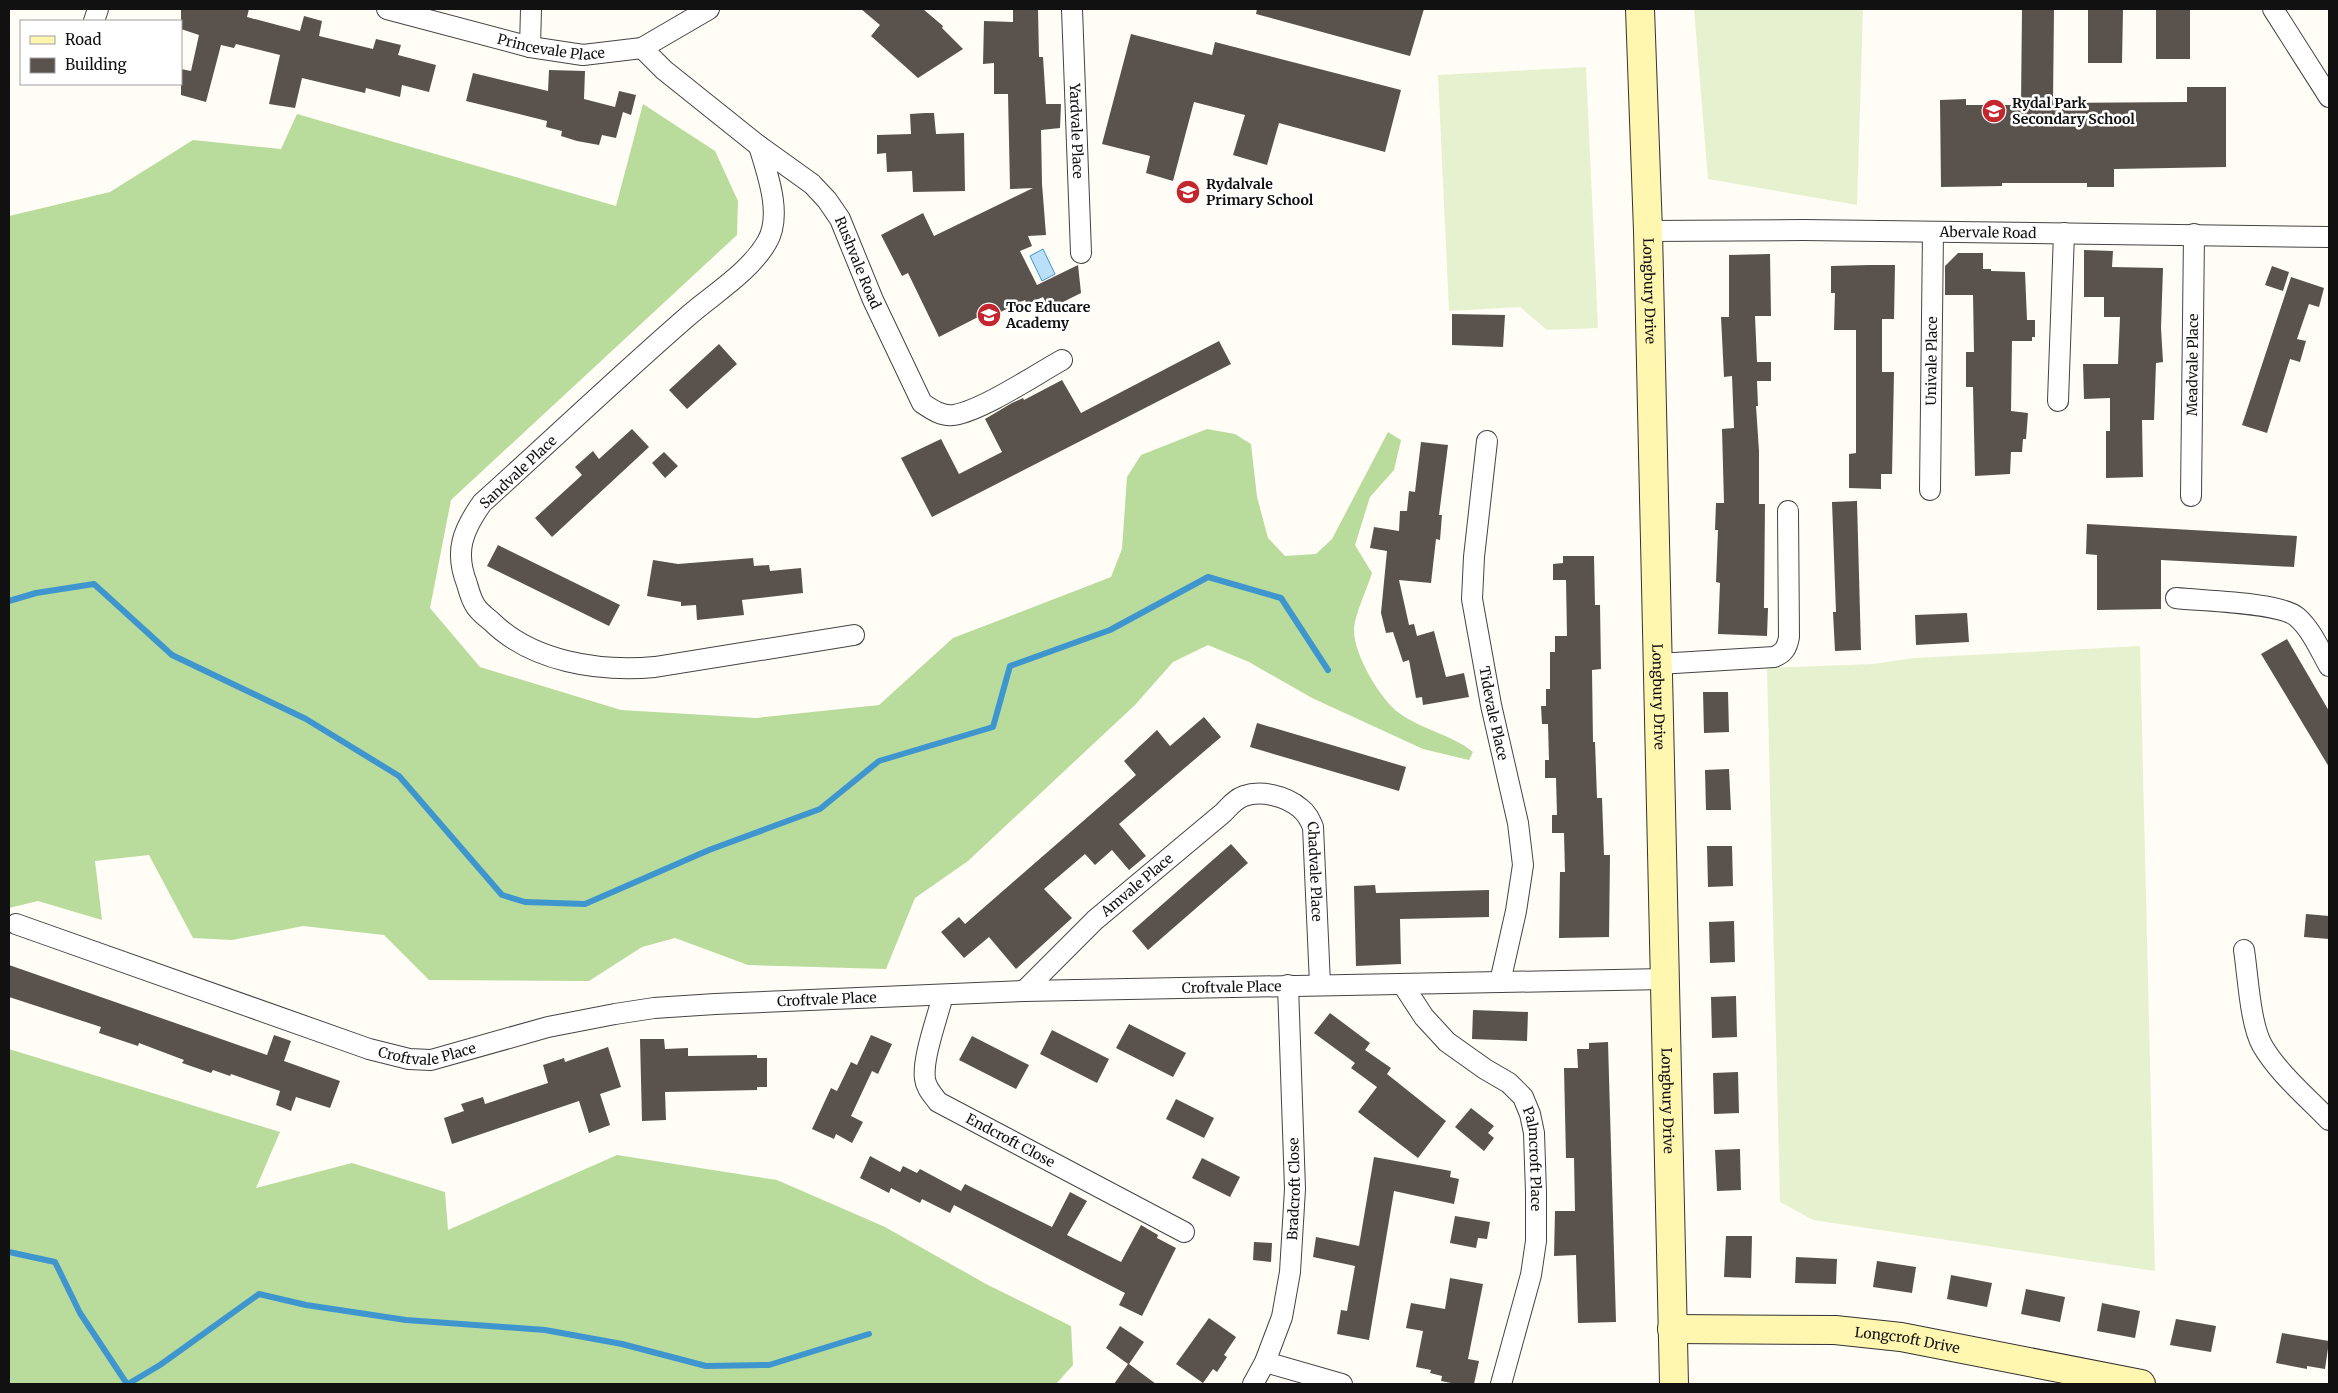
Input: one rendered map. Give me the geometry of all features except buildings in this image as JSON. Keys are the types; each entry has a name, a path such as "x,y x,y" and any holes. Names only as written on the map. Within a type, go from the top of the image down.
{"street":[{"name":"Princevale Place","path":"387,9 530,47 583,55 642,48 709,9"},
{"path":"530,47 531,9"},
{"name":"Yardvale Place","path":"1072,9 1081,253"},
{"name":"Longbury Drive","path":"1640,9 1648,231 1674,1384"},
{"path":"2273,9 2329,97"},
{"name":"Rushvale Road","path":"642,48 664,70 759,146 812,184 828,200 840,219 873,300 922,403 932,410 954,415 982,404 1062,360"},
{"name":"Sandvale Place","path":"759,146 772,189 773,217 768,241 745,269 687,316 482,503 470,520 460,544 463,574 476,607 499,630 544,654 597,667 626,670 655,668 854,635"},
{"name":"Abervale Road","path":"1648,231 2194,234 2329,237"},
{"name":"Univale Place","path":"1930,490 1933,232"},
{"path":"2058,401 2064,233"},
{"name":"Meadvale Place","path":"2191,496 2194,234"},
{"name":"Tidevale Place","path":"1487,441 1474,557 1472,599 1491,705 1518,823 1523,864 1516,911 1500,982"},
{"path":"1658,664 1774,657 1781,654 1787,646 1789,638 1788,511"},
{"path":"2176,598 2264,606 2285,610 2297,617 2329,666"},
{"name":"Chadvale Place","path":"1259,792 1288,800 1301,808 1313,828 1320,984"},
{"name":"Amvale Place","path":"1024,990 1095,920 1234,802 1242,796 1259,792"},
{"name":"Croftvale Place","path":"16,924 369,1049 409,1059 431,1060 548,1028 654,1008 1024,990 1665,979"},
{"path":"2244,950 2253,1013 2261,1043 2288,1077 2329,1120"},
{"name":"Palmcroft Place","path":"1403,984 1424,1017 1447,1042 1485,1069 1509,1083 1523,1097 1530,1114 1535,1163 1536,1241 1531,1275 1501,1384"},
{"name":"Bradcroft Close","path":"1253,1384 1265,1362 1282,1317 1288,1281 1295,1189 1288,985"},
{"name":"Endcroft Close","path":"944,995 925,1064 925,1080 929,1091 938,1102 964,1118 1184,1232"},
{"name":"Longcroft Drive","path":"1672,1329 1835,1330 1891,1336 2141,1384"},
{"path":"1265,1362 1342,1384"}],"green space":[{"path":"1694,9 1863,9 1857,205 1708,179"},
{"path":"1586,67 1598,328 1547,330 1520,307 1449,311 1438,75"},
{"path":"643,104 715,151 738,201 737,235 451,500 430,608 480,667 621,710 756,718 879,705 953,638 1111,577 1122,549 1127,477 1141,455 1207,429 1235,434 1251,444 1257,497 1268,538 1285,556 1316,554 1332,539 1388,432 1401,440 1394,470 1370,497 1355,545 1372,573 1356,618 1355,641 1363,664 1377,688 1392,707 1417,724 1455,741 1473,752 1469,760 1423,749 1312,698 1249,662 1208,645 1173,662 1135,705 968,861 915,898 886,969 748,965 675,938 642,947 589,981 429,980 384,935 303,926 232,940 193,938 149,855 95,861 102,920 38,901 9,908 9,216 110,192 193,140 281,149 297,114 616,206"},
{"path":"2140,646 2155,1271 1813,1220 1780,1202 1767,668 1873,664 1914,658"},
{"path":"9,1049 280,1132 256,1188 352,1163 445,1192 448,1230 617,1155 777,1180 885,1227 986,1284 1071,1326 1073,1365 1056,1384 9,1384"}],"water":[{"path":"1043,249 1055,274 1042,281 1030,256"}],"waterway":[{"path":"9,601 36,593 94,584 172,655 306,719 399,776 502,895 525,902 585,904 709,850 820,809 879,761 993,727 1010,666 1110,630 1208,577 1281,598 1328,670"},
{"path":"9,1252 55,1262 80,1313 127,1384"},
{"path":"128,1384 160,1365 259,1294 306,1305 406,1320 545,1330 622,1344 706,1366 769,1365 869,1334"}],"place":[{"name":"Rydal Park Secondary School","path":"1994,111"},
{"name":"Rydalvale Primary School","path":"1188,192"},
{"name":"Toc Educare Academy","path":"989,315"}]}
